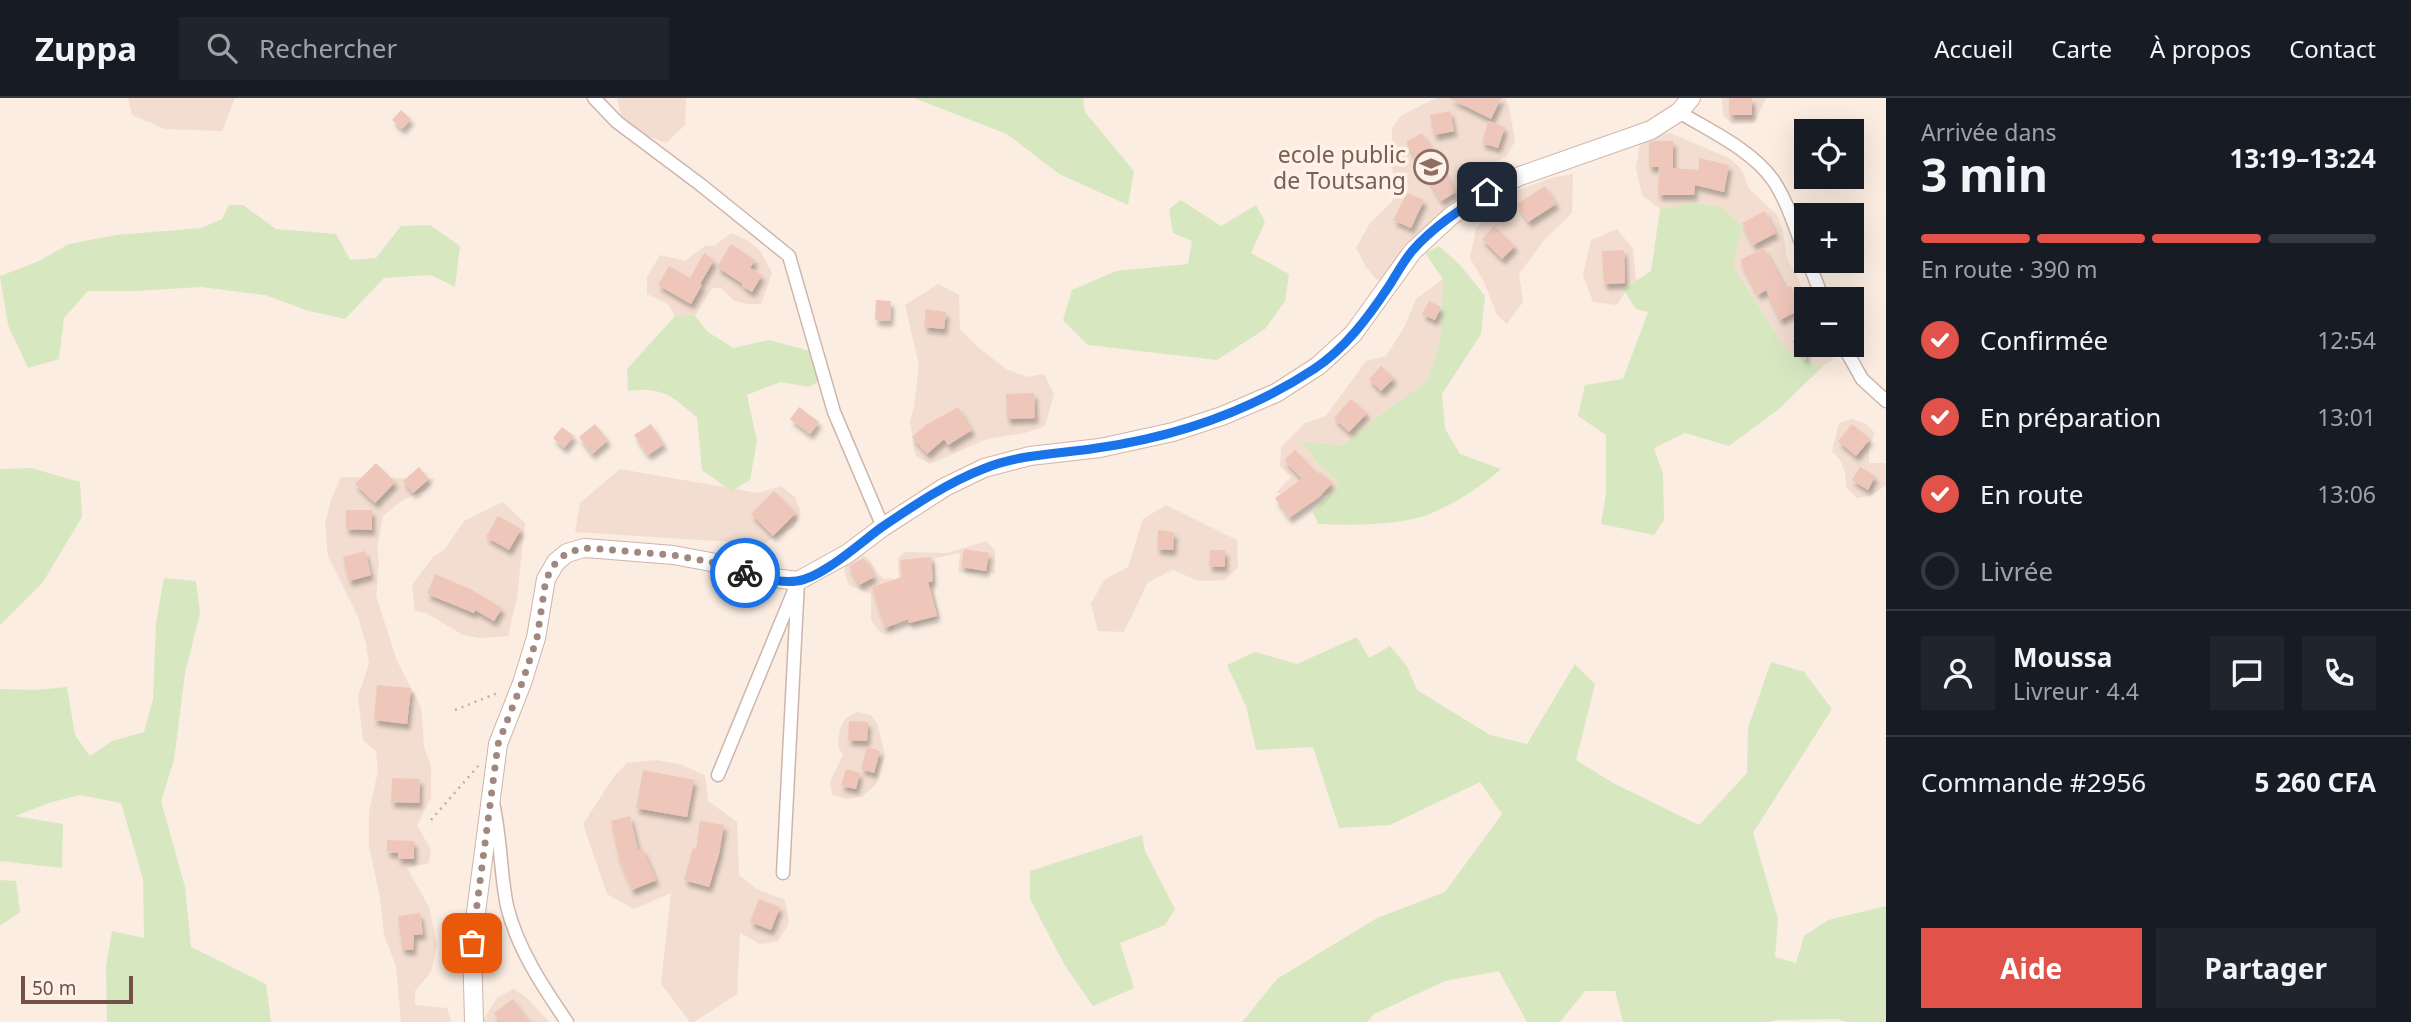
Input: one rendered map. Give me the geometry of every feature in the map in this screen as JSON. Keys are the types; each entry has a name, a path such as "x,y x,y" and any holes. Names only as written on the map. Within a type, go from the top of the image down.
{"street":[{"path":"594,98 617,122 789,256 834,412 847,448 883,527"},
{"path":"474,1022 472,943 490,789 498,744 537,638 546,579 556,562 567,553 584,548 673,555 711,562 750,575 798,581 846,554 945,487 984,468 1030,456 1100,448 1173,432 1222,416 1276,393 1318,366 1353,334 1413,251 1451,216 1487,192 1520,176 1651,130 1679,112 1691,98"},
{"path":"1679,112 1750,158 1772,179 1794,225"},
{"path":"1850,357 1862,379 1886,401"},
{"path":"718,775 798,581"},
{"path":"783,873 798,581"},
{"path":"490,789 499,832 508,906 521,944 568,1022"}],"path":[{"path":"455,710 522,683"},
{"path":"431,820 498,744"}],"shaded area":[{"path":"128,98 235,98 222,131 165,129 132,115"},
{"path":"617,98 686,98 685,125 666,143 642,134 621,115"},
{"path":"1436,98 1505,98 1515,141 1507,156 1477,172 1461,201 1405,244 1391,275 1377,280 1356,248 1370,223 1392,202 1398,190 1392,168 1392,128 1402,115"},
{"path":"1722,98 1766,98 1754,123 1732,124 1723,115"},
{"path":"1670,133 1729,158 1742,170 1749,189 1777,215 1783,231 1787,259 1801,287 1794,287 1794,354 1786,350 1733,266 1743,226 1722,207 1696,203 1660,209 1642,195 1636,168 1640,142 1644,138"},
{"path":"1573,174 1572,213 1545,239 1519,274 1523,302 1507,324 1497,315 1484,282 1470,258 1476,229 1495,207 1519,190 1551,178"},
{"path":"1617,229 1633,249 1636,280 1623,288 1625,293 1617,305 1593,302 1583,275 1591,240"},
{"path":"732,233 747,240 761,252 772,273 761,304 733,300 721,288 712,288 695,316 675,316 668,304 647,294 647,277 660,255 685,261 705,246 715,245"},
{"path":"1443,279 1440,340 1428,380 1343,445 1302,442 1318,464 1340,484 1330,495 1276,493 1291,477 1280,466 1281,447 1305,423 1326,416 1366,361 1386,356 1405,326 1416,299"},
{"path":"938,284 959,295 960,329 979,348 1006,369 1027,377 1044,374 1054,394 1045,426 1025,433 987,439 930,464 915,455 910,422 919,365 905,305"},
{"path":"1801,357 1832,357 1833,360 1822,367"},
{"path":"1852,419 1866,424 1875,433 1869,447 1869,463 1886,463 1886,485 1872,495 1857,498 1846,487 1845,472 1832,451 1839,423"},
{"path":"620,469 758,493 781,486 795,497 801,512 794,527 763,544 575,532 580,503"},
{"path":"341,477 435,479 425,490 401,501 383,516 377,548 379,561 376,596 397,661 421,707 424,747 431,766 431,798 417,825 431,850 429,863 407,868 429,907 437,945 431,972 415,991 415,1005 447,1008 451,1022 401,1022 396,966 384,935 380,898 369,846 369,812 378,771 376,751 363,740 358,696 369,664 366,644 358,617 328,556 325,523"},
{"path":"503,502 525,523 517,597 508,636 480,638 463,635 426,613 415,611 412,585 433,557 445,549 464,521"},
{"path":"1166,505 1237,540 1238,567 1225,580 1199,581 1173,570 1148,582 1124,632 1098,631 1091,604 1104,580 1128,567 1143,519"},
{"path":"986,541 995,551 995,573 958,572 960,553 935,558 935,594 940,618 909,626 899,584 898,558 905,552 948,553"},
{"path":"862,555 868,558 879,575 885,579 891,578 893,582 894,628 885,635 871,620 871,594 849,585 845,575 844,565"},
{"path":"857,712 871,715 877,723 885,755 877,783 863,796 847,799 832,795 830,782 843,755 838,746 840,728 845,719"},
{"path":"656,760 679,764 705,775 708,801 737,822 739,875 757,889 785,900 789,923 778,941 760,944 740,933 737,994 694,1022 690,1022 661,984 671,893 634,909 607,894 583,824 615,775 627,763"},
{"path":"514,989 526,997 549,1022 482,1022 497,998"}],"green space":[{"path":"914,98 1083,98 1085,112 1134,171 1128,205 1059,174 1007,134"},
{"path":"1181,200 1221,226 1256,205 1265,222 1251,253 1289,274 1285,301 1265,329 1217,360 1088,345 1063,320 1072,290 1116,271 1188,264 1192,241 1173,233 1169,209"},
{"path":"1696,203 1722,207 1743,226 1733,266 1786,350 1794,354 1794,357 1801,357 1822,367 1779,409 1729,446 1685,433 1654,448 1663,474 1664,520 1654,535 1601,524 1606,494 1606,435 1578,416 1585,385 1623,379 1648,312 1636,309 1623,289 1651,271 1660,209"},
{"path":"229,205 243,205 276,229 336,234 350,260 376,258 401,226 430,225 460,246 455,287 431,275 384,278 345,319 309,311 265,295 201,287 88,291 64,318 59,359 28,368 8,325 0,276 37,262 69,244 116,235 201,228 222,219"},
{"path":"1439,246 1460,265 1485,296 1481,334 1442,394 1445,429 1460,454 1501,469 1463,497 1421,517 1357,525 1318,524 1313,512 1340,484 1318,464 1302,442 1343,445 1428,380 1440,340 1443,279 1425,253"},
{"path":"675,316 695,316 708,332 733,348 769,340 810,351 823,379 809,387 780,382 747,395 757,441 750,480 731,491 702,470 697,417 666,394 650,390 628,391 627,369"},
{"path":"31,468 80,482 82,517 43,582 0,625 0,469"},
{"path":"164,578 196,581 200,613 185,673 174,760 161,801 185,887 191,947 266,984 271,1022 107,1022 106,966 112,931 144,938 143,879 121,803 80,795 15,816 63,824 62,868 0,861 0,689 67,687 75,735 90,756 112,741 144,732 153,699 156,623"},
{"path":"1357,637 1369,658 1390,646 1407,666 1417,690 1490,735 1527,744 1575,664 1595,684 1576,760 1613,783 1699,825 1747,773 1748,728 1771,662 1804,672 1832,709 1753,833 1778,919 1775,957 1796,963 1804,936 1828,920 1886,906 1886,1022 1847,1022 1837,1019 1623,1022 1615,991 1585,991 1560,1022 1527,1022 1499,971 1445,981 1374,1014 1367,1022 1242,1022 1277,979 1377,918 1445,892 1502,814 1480,782 1390,825 1339,828 1313,747 1256,750 1246,706 1227,665 1255,652 1297,664"},
{"path":"1142,835 1145,851 1175,909 1165,925 1120,943 1134,988 1093,1006 1064,964 1030,899 1030,871"},
{"path":"0,880 16,881 20,912 0,926"}],"building":[{"path":"1449,98 1501,98 1491,119"},
{"path":"1729,98 1752,98 1752,115 1729,115"},
{"path":"401,110 411,119 402,129 392,120"},
{"path":"1450,111 1454,131 1434,135 1430,115"},
{"path":"1488,121 1505,127 1498,148 1482,143"},
{"name":"ecole public de Toutsang","path":"1422,133 1456,192 1441,201 1406,142"},
{"path":"1673,141 1673,168 1699,170 1699,158 1729,165 1724,192 1695,185 1694,195 1658,195 1659,167 1649,167 1649,143"},
{"path":"1545,186 1556,204 1528,222 1517,204"},
{"path":"1407,193 1424,200 1411,228 1393,220"},
{"path":"1765,211 1776,233 1753,245 1742,223"},
{"path":"1494,226 1515,246 1502,259 1482,239"},
{"path":"731,244 755,260 750,268 762,275 752,292 717,267"},
{"path":"1764,248 1785,287 1791,286 1794,292 1794,313 1780,320 1766,290 1758,295 1740,260"},
{"path":"1624,250 1625,283 1604,284 1602,251"},
{"path":"704,253 714,260 691,304 658,285 669,266 690,278"},
{"path":"876,300 891,301 890,321 875,320"},
{"path":"1429,301 1441,307 1435,320 1422,314"},
{"path":"926,309 946,312 944,329 924,327"},
{"path":"1381,366 1394,378 1381,391 1369,379"},
{"path":"1034,393 1035,418 1007,419 1006,394"},
{"path":"1351,399 1367,413 1349,432 1334,418"},
{"path":"799,407 819,422 810,434 790,419"},
{"path":"958,407 972,430 948,445 944,439 927,454 912,437 926,425"},
{"path":"595,424 608,440 592,454 579,437"},
{"path":"651,424 664,444 648,455 634,435"},
{"path":"1852,424 1870,439 1856,456 1838,441"},
{"path":"562,427 574,436 564,448 553,438"},
{"path":"1295,450 1318,474 1320,472 1332,483 1319,497 1289,518 1275,498 1302,479 1284,460"},
{"path":"376,463 395,482 375,503 355,484"},
{"path":"419,467 429,479 413,493 403,481"},
{"path":"1860,467 1875,476 1868,490 1852,480"},
{"path":"774,491 796,513 773,536 751,514"},
{"path":"346,510 372,510 372,530 346,529"},
{"path":"498,516 521,529 509,550 486,537"},
{"path":"1158,530 1174,532 1173,550 1157,549"},
{"path":"964,549 989,553 986,571 961,567"},
{"path":"1210,550 1225,550 1225,567 1209,566"},
{"path":"365,551 371,575 349,581 343,557"},
{"path":"931,557 933,581 928,582 937,616 909,623 908,619 885,628 872,587 902,577 900,560"},
{"path":"864,558 874,577 859,585 849,566"},
{"path":"435,574 472,590 502,608 494,621 475,610 474,613 427,594"},
{"path":"377,685 411,688 407,724 374,720"},
{"path":"849,721 868,722 867,741 848,740"},
{"path":"867,747 880,751 874,773 861,769"},
{"path":"846,769 860,773 856,789 841,786"},
{"path":"643,770 694,780 687,817 636,808"},
{"path":"392,778 420,779 419,803 391,802"},
{"path":"630,816 638,850 642,848 656,880 632,890 619,858 611,821"},
{"path":"700,821 724,825 709,887 684,880 693,848 696,849"},
{"path":"387,840 414,841 414,859 398,859 398,853 387,852"},
{"path":"759,899 780,907 771,930 750,922"},
{"path":"420,913 423,934 414,935 413,950 402,949 398,916"},
{"path":"513,999 529,1022 500,1022 494,1013"}],"way so far":[{"path":"472,943 490,789 498,744 537,638 546,579 556,562 567,553 584,548 673,555 711,562 745,573"}],"place":[{"name":"ecole public de Toutsang","path":"1431,167"}],"route":[{"path":"745,573 776,580 798,581 821,570 945,487 984,468 1030,456 1100,448 1173,432 1222,416 1276,393 1318,366 1353,334 1413,251 1451,216 1487,192"}]}
